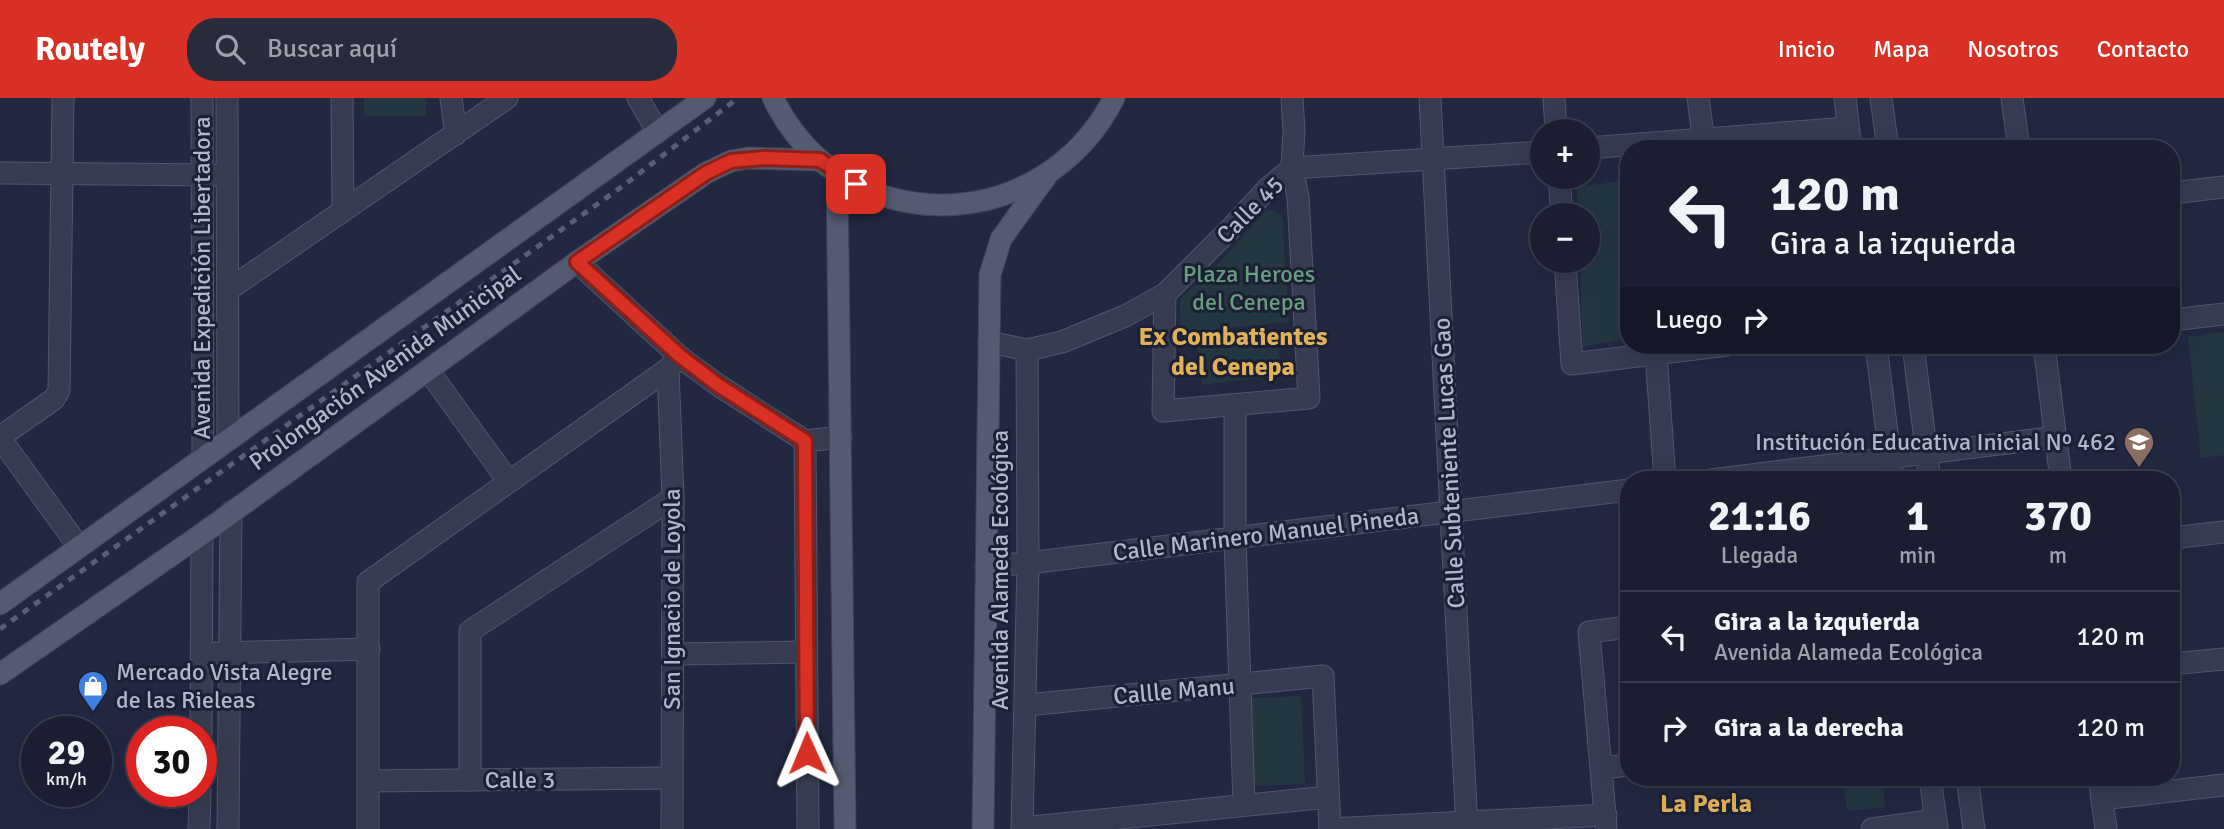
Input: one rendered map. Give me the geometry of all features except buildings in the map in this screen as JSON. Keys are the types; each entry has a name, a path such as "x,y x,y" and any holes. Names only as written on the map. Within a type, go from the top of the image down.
{"main road":[{"name":"Prolongación Avenida Municipal","path":"0,604 705,98"},
{"path":"773,98 789,127 820,160 837,173 877,194 942,206 986,201 1027,186 1047,175 1081,147 1114,102"},
{"name":"Prolongación Avenida Municipal","path":"0,674 202,534 577,262 718,166 757,158 820,160"},
{"path":"837,173 845,829"},
{"name":"Avenida Alameda Ecológica","path":"983,829 990,275 1001,239 1047,175"}],"street":[{"path":"63,98 59,391 54,400 0,438 79,547"},
{"name":"Avenida Expedición Libertadora","path":"202,98 203,458"},
{"name":"Avenida Expedición Libertadora","path":"227,98 228,439"},
{"path":"342,98 343,210"},
{"path":"451,98 456,134"},
{"path":"228,290 506,98"},
{"path":"638,98 657,131"},
{"path":"1165,293 1163,411 1309,398 1298,197 1292,168 1292,98"},
{"name":"Calle Subteniente Lucas Gao","path":"1430,98 1467,825"},
{"path":"1554,98 1555,119"},
{"path":"1698,98 1703,140"},
{"path":"1881,98 1887,140"},
{"path":"2012,98 2018,140"},
{"path":"1801,140 1849,138 1852,99"},
{"path":"1600,148 1620,147"},
{"path":"1292,168 1530,153"},
{"name":"Calle 45","path":"1027,350 1062,342 1125,317 1165,293 1232,228 1268,188 1292,168"},
{"path":"0,173 227,175"},
{"path":"2180,192 2224,187"},
{"path":"577,262 674,363 718,385 805,441 841,437"},
{"path":"1566,273 1572,364 1656,354 1664,471"},
{"path":"2180,319 2224,314"},
{"path":"989,342 1027,350"},
{"name":"Avenida Alameda Ecológica","path":"1022,828 1028,563 1027,350"},
{"path":"1877,354 1892,471"},
{"path":"1914,354 1929,471"},
{"path":"2045,354 2060,471"},
{"path":"368,829 368,582 674,363"},
{"name":"San Ignacio de Loyola","path":"672,829 674,363"},
{"path":"428,370 509,482"},
{"path":"1235,406 1235,538 1244,806"},
{"path":"1785,471 2056,438"},
{"path":"805,441 808,829"},
{"name":"Calle Marinero Manuel Pineda","path":"986,566 1620,491"},
{"path":"470,780 470,631 673,498"},
{"path":"228,829 231,512"},
{"path":"2180,537 2224,532"},
{"path":"201,716 202,534"},
{"path":"1022,828 1328,797 1330,829 1606,822 1589,632 1620,628"},
{"path":"202,653 369,649"},
{"path":"673,654 806,652"},
{"path":"2180,663 2224,659"},
{"name":"Callle Manu","path":"1026,705 1323,676 1328,797"},
{"path":"1602,768 1620,766"},
{"name":"Calle 3","path":"369,781 672,778"},
{"path":"2102,799 2224,785"},
{"path":"1872,829 1936,825 1931,786"},
{"path":"1968,786 1974,829"},
{"path":"2100,786 2106,829"},
{"path":"199,829 200,807"}],"green space":[{"path":"364,98 426,98 426,116 364,116"},
{"path":"1620,181 1620,340 1583,347 1580,273 1600,273 1600,203 1578,203 1577,189 1600,189 1600,184"},
{"name":"Plaza Heroes del Cenepa","path":"1267,209 1282,215 1289,322 1180,333 1180,299 1222,260"},
{"path":"2224,332 2224,455 2201,458 2188,337"},
{"path":"1277,333 1281,375 1202,385 1197,343"},
{"path":"1301,696 1305,784 1250,786 1246,698"},
{"path":"1844,786 1883,786 1885,807 1847,811"}],"railway":[{"path":"0,629 620,188 738,98"}],"place":[{"name":"Institución Educativa Inicial Nº 462","path":"2139,469"},
{"name":"Mercado Vista Alegre de las Rieleas","path":"93,713"}],"district":[{"name":"Ex Combatientes del Cenepa","path":"1233,351"},
{"name":"La Perla","path":"1706,803"}],"route":[{"path":"807,753 805,441 718,385 680,356 577,262 706,173 731,161 748,158 820,160 856,184"}]}
